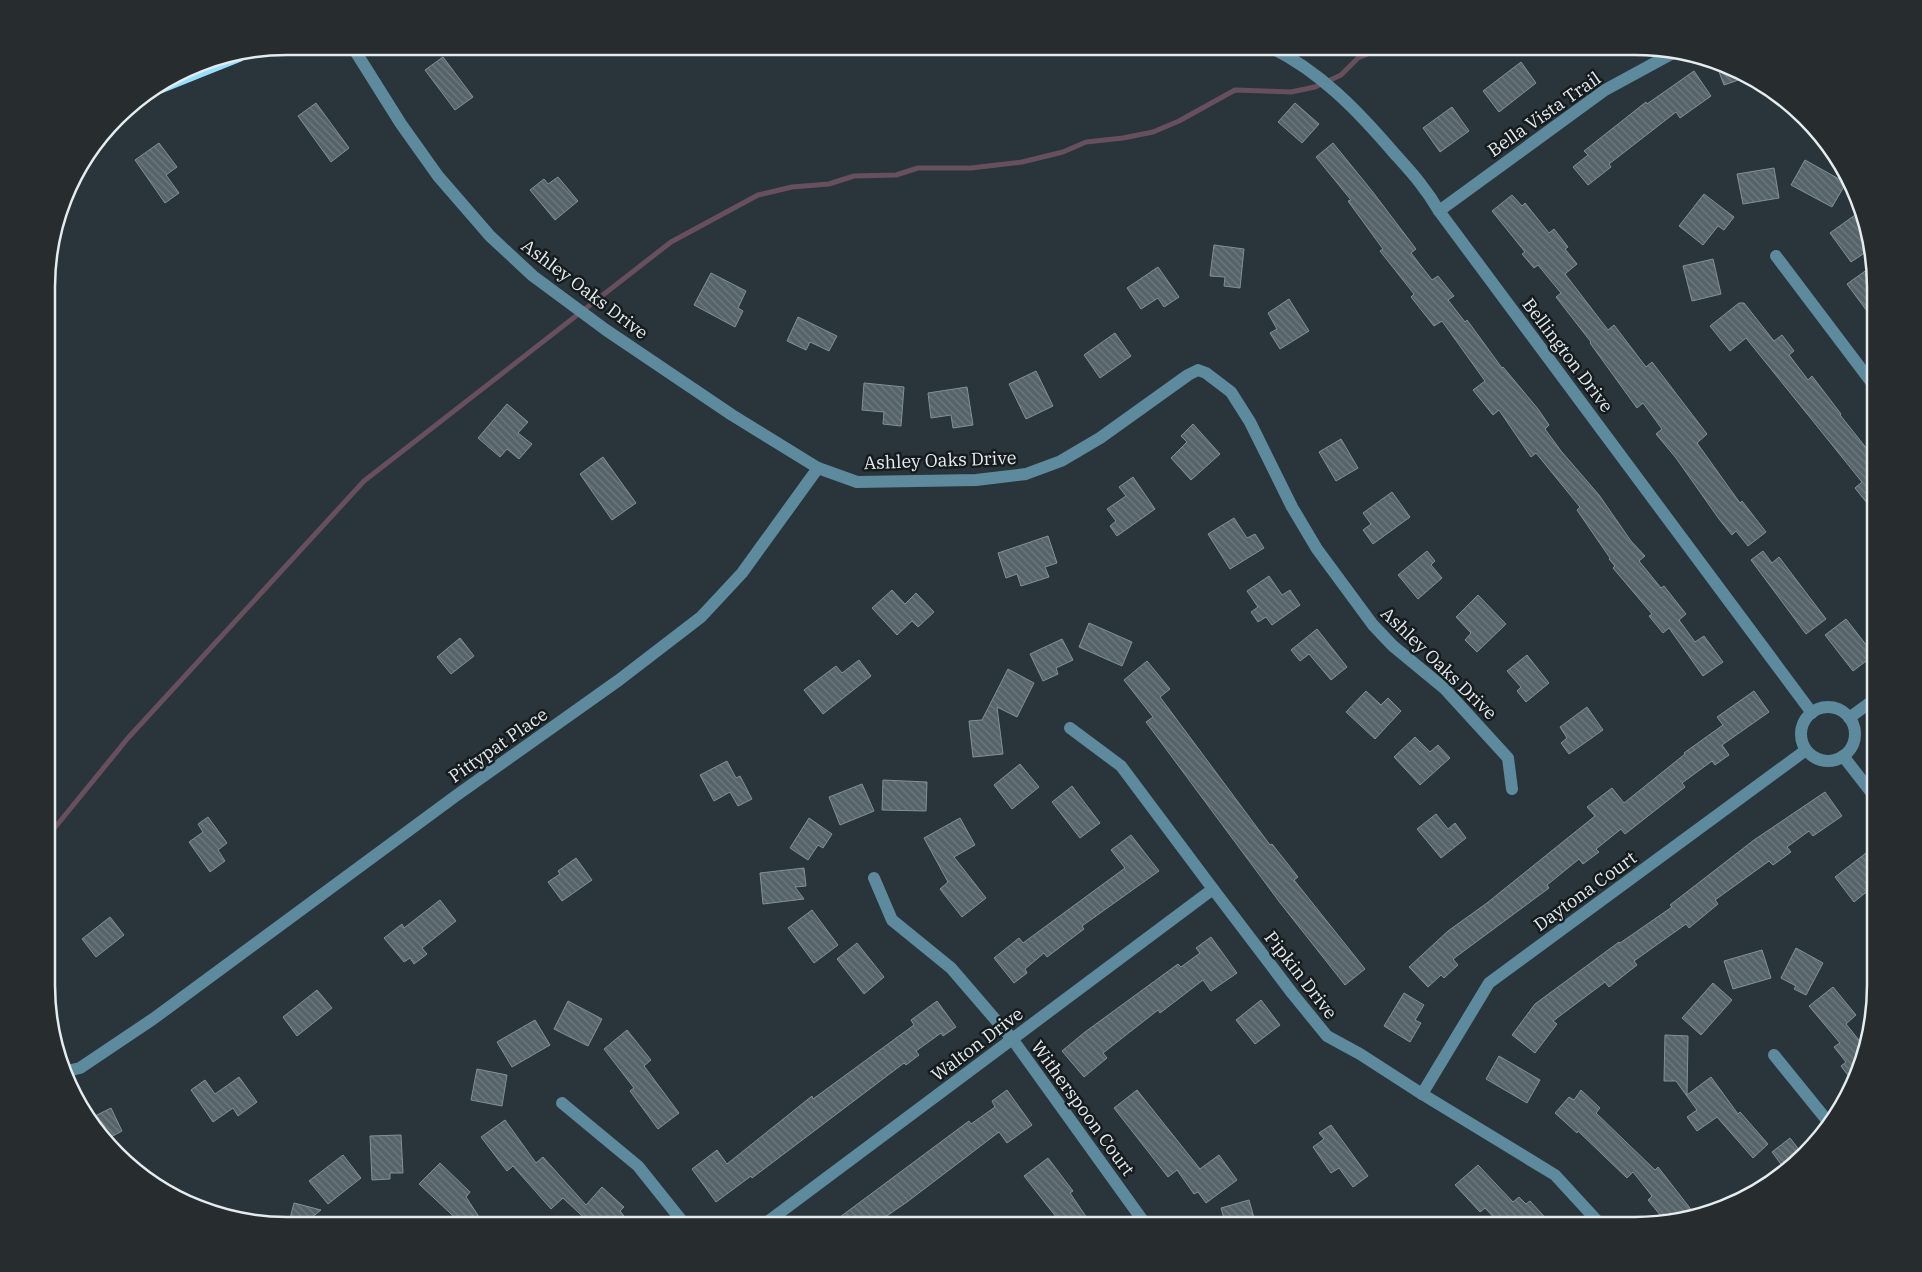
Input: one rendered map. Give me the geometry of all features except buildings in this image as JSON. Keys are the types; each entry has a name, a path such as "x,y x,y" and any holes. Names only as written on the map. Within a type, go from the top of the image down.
{"street":[{"name":"Ashley Oaks Drive","path":"358,55 401,124 438,176 490,236 533,276 606,330 724,410 818,468 857,482 976,480 1026,474 1061,461 1198,370 1206,373 1230,392 1250,422 1292,507 1317,549 1337,577 1373,625 1394,646 1444,688 1508,758 1512,789"},
{"name":"Bellington Drive","path":"1286,55 1325,81 1373,128 1427,191 1438,211 1812,713"},
{"name":"Bella Vista Trail","path":"1438,211 1605,90 1666,57"},
{"path":"1776,256 1867,377"},
{"name":"Pittypat Place","path":"71,1070 80,1068 161,1011 457,795 619,680 700,617 742,573 818,468"},
{"path":"1849,718 1867,705"},
{"path":"1823,708 1832,708 1840,710 1849,718 1855,731 1855,740 1851,749 1844,756 1829,761 1820,760 1806,750 1802,742 1803,724 1812,713 1823,708"},
{"name":"Pipkin Drive","path":"1070,728 1122,766 1213,890 1292,994 1327,1036 1360,1054 1422,1094 1555,1174 1594,1217"},
{"name":"Daytona Court","path":"1422,1094 1489,983 1806,750"},
{"path":"1844,756 1867,786"},
{"name":"Witherspoon Court","path":"874,878 892,920 951,968 1013,1040 1140,1217"},
{"name":"Walton Drive","path":"774,1217 1213,890"},
{"path":"1774,1055 1825,1118"},
{"path":"562,1103 638,1166 679,1217"}],"waterway":[{"path":"55,827 128,738 364,481 671,242 758,195 792,187 829,184 854,176 896,175 918,168 971,168 1022,162 1063,152 1086,142 1123,138 1153,132 1179,121 1235,90 1291,92 1315,87 1341,75 1358,58 1365,55"}]}
